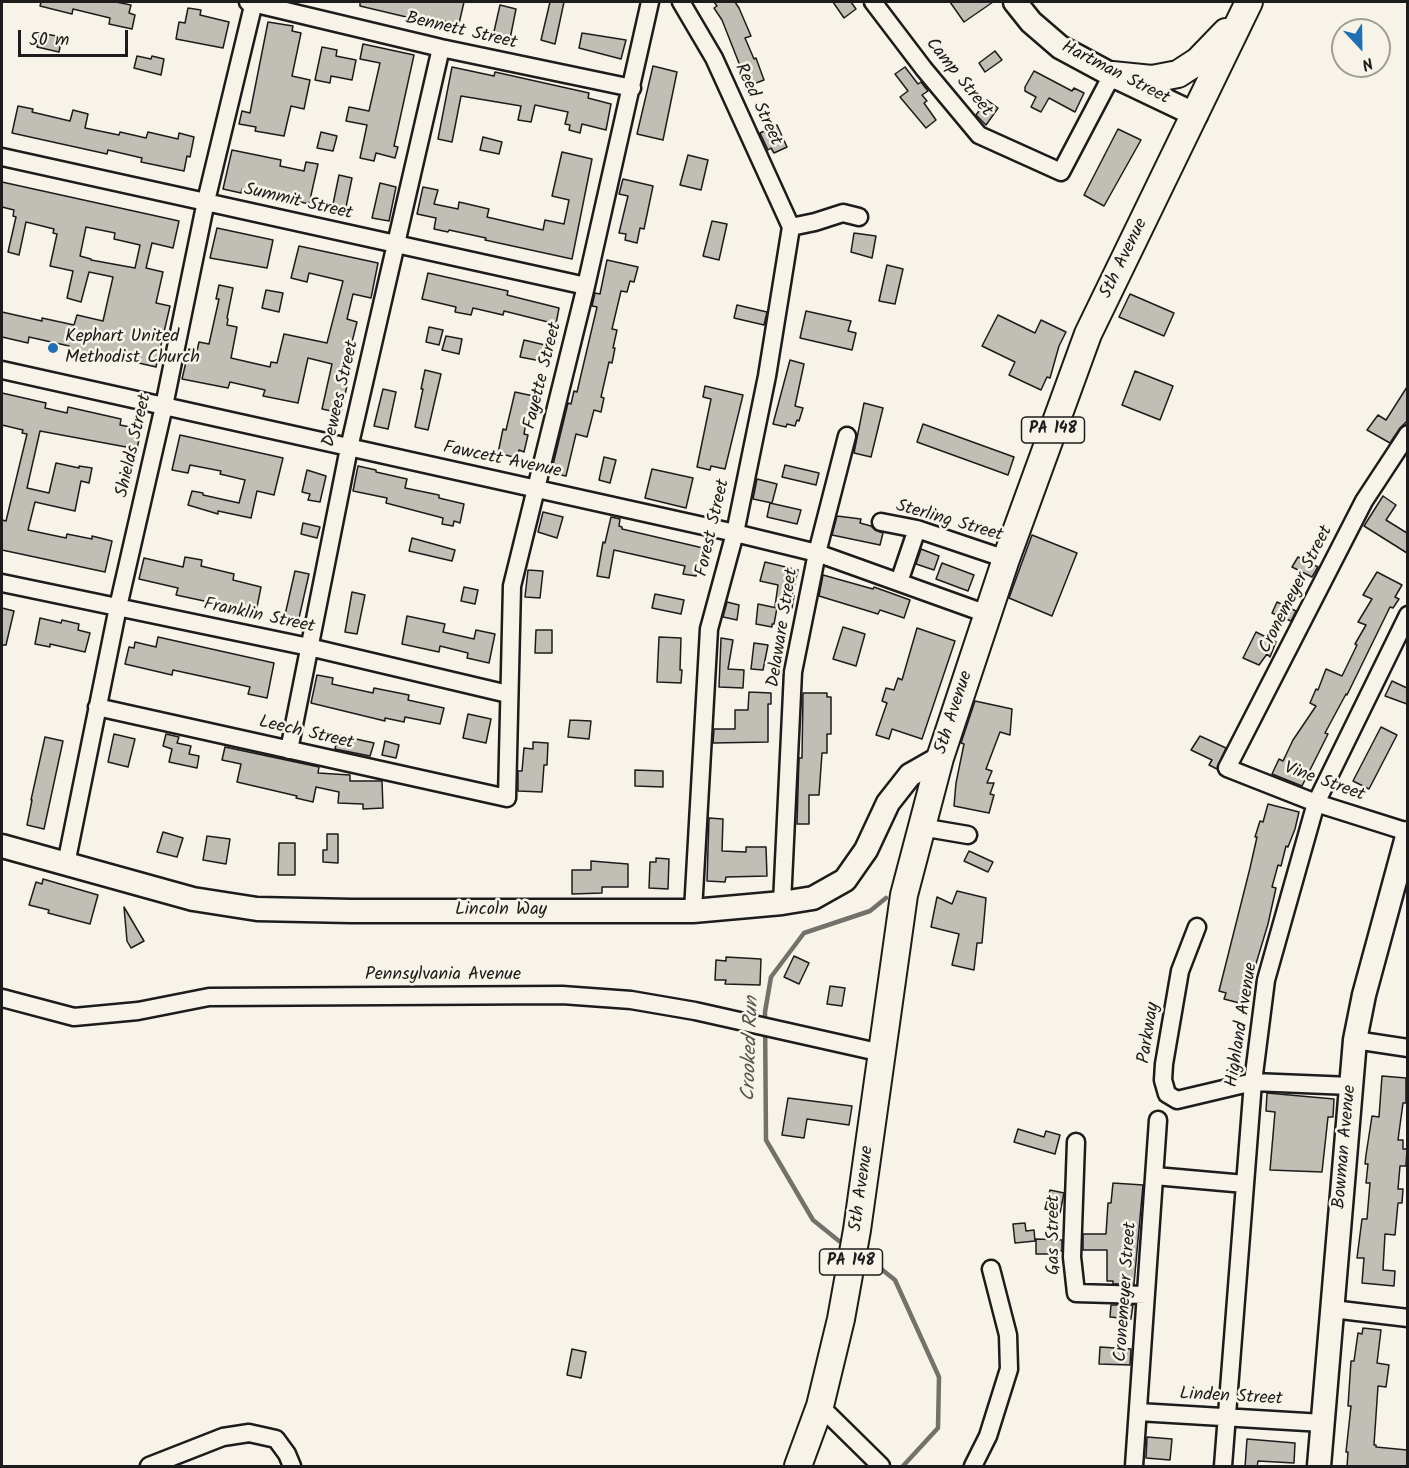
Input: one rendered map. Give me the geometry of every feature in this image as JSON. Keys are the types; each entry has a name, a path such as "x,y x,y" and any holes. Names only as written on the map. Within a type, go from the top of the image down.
{"main road":[{"name":"Hartman Street","path":"1015,2 1031,22 1060,47 1196,115"},
{"path":"1112,75 1152,79 1178,74 1198,61 1247,7"},
{"name":"5th Avenue","path":"798,1467 820,1406 841,1319 857,1230 904,895 940,758 1006,559 1088,334 1247,7"},
{"name":"Lincoln Way","path":"2,846 194,899 257,909 351,912 693,911 782,903 813,898 844,880 866,850 888,803 910,776 940,758"},
{"name":"Bowman Avenue","path":"1319,1467 1355,1040 1364,995 1407,832"}],"street":[{"name":"Bennett Street","path":"252,2 441,48 632,88"},
{"name":"Shields Street","path":"66,864 118,607 164,406 206,201 252,2"},
{"name":"Fayette Street","path":"507,798 512,586 586,285 650,2"},
{"name":"Reed Street","path":"681,2 714,58 791,227"},
{"name":"Camp Street","path":"873,2 924,69 979,135 1061,172 1112,75"},
{"name":"Dewees Street","path":"289,750 350,448 441,48"},
{"name":"Summit Street","path":"2,157 586,285"},
{"path":"791,227 843,213 859,217"},
{"name":"Forest Street","path":"693,911 709,629 735,533 767,376 791,227"},
{"name":"Fawcett Avenue","path":"2,370 537,488 817,553 987,614"},
{"name":"Cronemeyer Street","path":"1227,768 1364,501 1407,434"},
{"name":"Delaware Street","path":"782,903 793,672 817,553 847,436"},
{"name":"Sterling Street","path":"881,522 917,529 1006,559"},
{"path":"899,582 917,529"},
{"name":"Franklin Street","path":"2,583 309,647 508,694"},
{"name":"Highland Avenue","path":"1223,1467 1253,1082 1266,980 1316,803 1407,615"},
{"name":"Leech Street","path":"97,707 507,798"},
{"name":"Vine Street","path":"1227,768 1316,803 1407,832"},
{"path":"921,826 968,835"},
{"name":"Parkway","path":"1197,927 1180,971 1164,1064 1163,1080 1167,1094 1178,1100 1253,1082"},
{"name":"Pennsylvania Avenue","path":"2,998 74,1017 138,1011 208,997 562,995 631,1000 882,1053"},
{"path":"1355,1040 1407,1048"},
{"path":"1253,1082 1351,1086"},
{"name":"Cronemeyer Street","path":"1134,1467 1158,1120"},
{"name":"Gas Street","path":"1076,1142 1072,1257 1076,1293 1146,1295"},
{"path":"1155,1176 1245,1184"},
{"path":"973,1467 988,1436 1009,1369 1008,1335 991,1269"},
{"path":"1332,1309 1407,1318"},
{"path":"820,1406 881,1467"},
{"name":"Linden Street","path":"1138,1412 1323,1423"},
{"path":"149,1467 223,1437 249,1433 276,1439 287,1454 292,1467"}],"building":[{"path":"41,2 116,2 131,5 129,13 135,15 132,29 109,24 110,18 73,9 72,14 40,6"},
{"path":"360,2 464,2 458,28 444,25 445,21 420,16 419,20 360,6"},
{"path":"550,2 564,2 555,44 541,40"},
{"path":"714,2 735,2 739,8 751,36 745,38 764,80 748,86 722,20 714,8 717,6"},
{"path":"833,2 851,2 856,9 844,18"},
{"path":"950,2 993,2 964,22"},
{"path":"500,5 516,9 510,39 493,36"},
{"path":"188,8 201,10 200,15 229,22 223,48 176,39 179,22 185,23"},
{"path":"268,22 293,26 292,31 301,33 292,76 310,80 304,109 291,106 284,136 255,131 256,127 239,124 242,111 250,113"},
{"path":"40,33 62,37 59,52 37,47"},
{"path":"582,33 626,40 621,59 579,48"},
{"path":"363,44 414,55 394,146 398,147 395,158 376,153 374,161 360,158 367,125 346,121 349,107 369,111 380,63 360,59"},
{"path":"322,47 337,50 336,56 356,60 352,80 331,76 330,83 315,80"},
{"path":"995,51 1002,60 985,72 979,63"},
{"path":"137,56 164,59 161,75 134,68"},
{"path":"653,66 677,72 663,140 637,134"},
{"path":"452,67 494,76 495,72 589,93 588,98 611,104 606,130 582,124 580,133 569,130 570,125 565,124 568,112 535,105 531,122 518,120 521,106 461,96 452,142 438,139"},
{"path":"905,67 918,84 921,82 928,91 922,95 927,101 924,103 936,120 926,128 900,97 908,91 895,74"},
{"path":"1034,71 1072,91 1074,88 1084,93 1075,112 1049,98 1041,112 1031,107 1036,97 1025,91 1025,87"},
{"path":"987,100 998,108 986,125 976,115"},
{"path":"18,106 33,109 32,112 70,121 73,110 88,114 85,128 119,135 120,132 146,138 148,132 178,139 179,133 194,137 190,157 187,156 184,171 141,162 142,158 108,150 107,154 12,133"},
{"path":"777,125 787,147 774,153 771,148 768,150 760,133"},
{"path":"1118,129 1141,140 1104,206 1084,195"},
{"path":"321,132 337,136 333,151 317,148"},
{"path":"483,137 502,142 499,154 480,150"},
{"path":"232,150 281,160 280,166 304,171 306,162 318,164 309,204 242,189 241,193 223,189"},
{"path":"562,152 592,159 572,259 485,240 486,238 434,229 436,218 417,214 423,187 438,190 434,204 458,209 459,202 489,209 487,217 543,230 545,220 564,224 569,200 552,196"},
{"path":"688,155 708,160 701,190 680,185"},
{"path":"339,175 352,178 345,212 332,209"},
{"path":"623,179 653,186 644,229 640,228 637,243 625,240 626,234 619,233 628,196 619,194"},
{"path":"2,182 179,221 173,248 152,243 146,268 163,272 156,303 170,306 156,367 117,358 117,360 68,352 69,346 29,337 28,343 2,337 2,312 74,325 77,315 103,321 113,277 89,272 81,302 67,298 73,271 50,266 57,234 53,233 54,229 26,222 19,255 8,252 16,217 13,216 14,210 2,207","holes":["86,227 115,233 114,239 140,245 135,268 80,256"]},
{"path":"380,183 396,187 389,221 372,218"},
{"path":"712,221 727,224 719,260 703,256"},
{"path":"217,228 273,240 267,268 210,258"},
{"path":"854,233 876,236 872,258 851,252"},
{"path":"299,246 378,263 371,298 353,294 347,319 357,322 350,350 353,351 341,413 322,409 332,364 308,358 298,403 263,396 265,390 230,382 228,388 182,379 189,349 197,351 199,342 209,344 219,299 216,299 219,285 233,288 227,318 227,325 237,327 231,358 270,367 271,362 277,363 284,334 327,343 343,281 309,273 307,282 291,278"},
{"path":"607,260 638,267 634,282 630,281 627,292 621,291 612,329 617,330 613,348 615,348 612,363 609,362 601,397 604,398 601,412 594,410 587,437 576,434 566,476 551,473 568,403 571,404 574,391 577,392 597,307 592,306 595,293 600,294"},
{"path":"887,265 903,269 895,304 879,301"},
{"path":"428,273 508,291 507,295 559,308 556,324 504,311 503,315 473,308 471,315 455,312 456,307 422,299"},
{"path":"266,290 283,293 279,312 262,308"},
{"path":"1130,294 1174,313 1164,336 1119,317"},
{"path":"737,305 767,312 764,325 734,318"},
{"path":"806,311 851,321 848,331 856,333 852,350 800,338"},
{"path":"998,315 1035,333 1041,320 1066,332 1059,346 1050,378 1047,377 1041,390 1009,375 1015,362 982,346"},
{"path":"429,327 443,330 439,345 426,342"},
{"path":"446,336 462,339 459,354 442,350"},
{"path":"524,340 545,345 541,361 520,357"},
{"path":"790,360 804,364 795,406 803,408 795,426 787,424 786,427 773,424"},
{"path":"425,370 441,374 428,430 415,427"},
{"path":"1135,371 1173,386 1160,420 1122,405"},
{"path":"705,386 743,395 725,469 711,466 710,470 697,467 711,399 703,397"},
{"path":"1407,387 1407,421 1390,443 1367,430 1378,415 1386,420"},
{"path":"383,389 396,392 388,429 374,426"},
{"path":"515,392 538,397 534,412 528,411 524,434 528,435 524,452 519,450 517,458 498,453"},
{"path":"2,393 46,403 45,408 67,413 68,407 121,419 120,425 141,429 137,449 40,431 27,488 49,493 56,463 92,468 89,483 81,481 75,511 35,502 28,530 66,538 67,534 92,539 92,536 112,541 105,572 2,550 2,520 6,521 27,434 22,433 23,430 2,425"},
{"path":"864,403 883,408 871,457 854,453"},
{"path":"923,424 1014,457 1008,475 917,442"},
{"path":"180,435 283,458 274,495 257,491 251,518 218,511 218,514 188,505 192,491 239,503 245,480 220,474 221,471 190,465 188,473 172,470"},
{"path":"604,457 616,460 610,483 599,480"},
{"path":"785,465 819,473 816,485 782,477"},
{"path":"358,466 407,479 405,488 439,495 439,498 464,504 460,523 454,521 453,526 442,524 443,518 386,503 387,498 353,491"},
{"path":"652,469 693,478 686,508 645,498"},
{"path":"307,470 326,476 320,502 308,500 310,494 302,492"},
{"path":"757,479 777,484 772,503 753,499"},
{"path":"1383,496 1396,505 1386,520 1407,533 1407,553 1364,526"},
{"path":"770,503 801,510 797,524 767,517"},
{"path":"543,512 563,517 557,538 538,532"},
{"path":"837,516 861,519 860,523 883,533 880,545 832,535"},
{"path":"611,517 620,519 619,526 622,529 703,548 696,576 683,574 685,566 614,550 609,578 597,576 603,542 605,543"},
{"path":"303,523 320,527 317,538 301,534"},
{"path":"1032,535 1077,553 1052,616 1009,598"},
{"path":"412,538 455,550 452,561 409,551"},
{"path":"921,549 939,556 934,570 916,564"},
{"path":"185,557 202,560 201,566 234,574 233,580 261,587 256,612 176,595 178,588 139,579 144,558 183,567"},
{"path":"1298,557 1318,567 1312,577 1292,567"},
{"path":"765,562 798,570 792,595 794,596 792,608 775,606 778,585 760,581"},
{"path":"942,563 974,575 968,591 936,579"},
{"path":"528,570 543,571 540,598 525,597"},
{"path":"295,571 309,574 299,618 285,615"},
{"path":"1377,572 1402,585 1395,597 1399,599 1393,608 1390,607 1347,695 1325,733 1328,734 1302,786 1272,774 1279,759 1283,761 1293,740 1316,706 1310,703 1326,669 1342,676 1357,645 1355,644 1366,625 1358,622 1372,599 1363,595"},
{"path":"823,575 873,589 874,587 910,600 904,618 880,610 878,614 819,596"},
{"path":"464,587 478,590 475,604 461,601"},
{"path":"352,592 365,595 357,634 345,632"},
{"path":"655,594 684,600 681,614 652,608"},
{"path":"727,602 739,605 737,620 723,617"},
{"path":"1277,602 1296,611 1291,621 1272,613"},
{"path":"758,604 777,608 772,627 756,624"},
{"path":"2,608 14,611 6,645 2,645"},
{"path":"407,616 445,624 443,632 474,639 476,630 495,634 489,663 467,658 468,653 440,646 439,652 402,644"},
{"path":"40,618 79,624 78,630 90,633 85,652 50,644 50,647 35,644"},
{"path":"843,627 865,634 856,666 833,659"},
{"path":"917,628 955,641 922,739 892,729 889,739 876,735 887,703 882,701 886,688 894,690 898,678 902,680"},
{"path":"536,630 552,630 552,653 535,653"},
{"path":"1256,632 1276,642 1270,657 1267,654 1259,665 1243,658"},
{"path":"158,637 274,663 267,698 248,694 250,687 173,670 172,675 125,664 129,647 134,648 135,642 156,647"},
{"path":"659,637 681,638 681,683 657,682"},
{"path":"721,638 733,640 728,669 744,670 743,688 719,687"},
{"path":"754,643 768,645 763,670 751,669"},
{"path":"317,675 333,678 332,684 373,693 374,688 409,695 408,700 444,708 440,724 405,717 404,722 385,718 385,721 311,703"},
{"path":"1392,681 1407,688 1407,704 1385,696"},
{"path":"749,692 771,693 771,704 768,704 768,742 713,743 714,729 735,729 735,710 748,710"},
{"path":"803,693 827,693 827,697 831,697 831,734 827,734 827,753 822,753 819,795 809,795 809,824 797,824 799,758 802,758"},
{"path":"975,701 1012,709 1010,735 1000,732 986,769 992,771 987,783 994,783 990,794 994,795 989,813 954,806 964,744 961,743"},
{"path":"468,714 491,719 486,743 463,738"},
{"path":"570,720 591,721 589,739 568,737"},
{"path":"1381,727 1397,735 1369,789 1353,781"},
{"path":"114,734 135,739 128,767 108,762"},
{"path":"166,734 179,737 177,743 191,746 189,754 199,756 197,768 169,762 172,749 163,746"},
{"path":"338,735 374,743 370,756 335,749"},
{"path":"1200,736 1226,748 1217,769 1209,765 1212,760 1191,750"},
{"path":"45,737 63,741 44,829 27,825"},
{"path":"385,741 399,745 396,758 382,755"},
{"path":"533,742 548,743 542,792 518,791 518,771 522,771 524,748 533,749"},
{"path":"225,747 319,767 318,773 350,775 350,781 382,781 383,808 363,809 363,804 338,803 339,792 316,787 313,802 237,782 241,764 222,760"},
{"path":"635,770 663,771 663,787 635,786"},
{"path":"1268,804 1299,812 1295,829 1288,847 1286,846 1281,866 1278,865 1272,887 1276,888 1247,1005 1224,999 1226,993 1219,991 1250,868 1257,837 1255,837 1260,821 1263,822"},
{"path":"709,818 723,819 722,851 746,852 746,847 766,847 767,876 726,877 725,882 707,881"},
{"path":"163,832 183,838 177,857 157,852"},
{"path":"327,834 338,834 338,863 323,862 323,850 327,850"},
{"path":"207,836 230,839 226,864 203,860"},
{"path":"279,843 295,843 295,875 278,875"},
{"path":"969,851 993,862 988,872 964,861"},
{"path":"656,858 669,859 668,889 649,888 650,862 656,862"},
{"path":"591,861 628,864 628,887 602,887 602,893 572,894 572,870 591,870"},
{"path":"43,879 98,895 90,924 48,913 49,910 29,905 36,882 42,884"},
{"path":"957,891 986,898 982,943 977,943 974,970 952,965 959,934 931,927 937,897 952,904"},
{"path":"124,907 144,941 131,948 127,941"},
{"path":"794,956 809,963 799,984 784,977"},
{"path":"726,957 761,959 760,985 725,984 726,980 715,980 716,960 726,961"},
{"path":"830,986 845,988 842,1006 827,1004"},
{"path":"1382,1076 1406,1078 1406,1103 1403,1103 1398,1140 1403,1140 1403,1149 1407,1149 1406,1166 1400,1166 1398,1189 1403,1189 1402,1203 1398,1203 1395,1235 1385,1234 1383,1270 1395,1271 1394,1286 1362,1283 1364,1258 1357,1258 1362,1219 1367,1219 1370,1183 1366,1183 1368,1164 1365,1164 1366,1155 1372,1116 1379,1117"},
{"path":"1267,1093 1334,1099 1333,1117 1328,1117 1322,1172 1270,1170 1275,1112 1266,1111"},
{"path":"788,1098 852,1106 849,1125 807,1119 804,1138 782,1135"},
{"path":"1018,1129 1044,1137 1046,1131 1060,1135 1055,1154 1014,1142"},
{"path":"1113,1183 1143,1185 1134,1284 1113,1284 1113,1281 1107,1281 1107,1250 1083,1250 1083,1234 1106,1234 1108,1203 1111,1203"},
{"path":"1050,1190 1064,1193 1060,1213 1045,1209"},
{"path":"1025,1223 1026,1231 1034,1230 1035,1241 1015,1243 1013,1224"},
{"path":"1036,1239 1062,1240 1062,1251 1053,1251 1053,1254 1036,1254"},
{"path":"1111,1305 1133,1305 1131,1319 1110,1317"},
{"path":"1363,1328 1381,1330 1377,1363 1389,1365 1386,1387 1378,1386 1374,1445 1407,1450 1407,1467 1347,1467 1351,1361 1354,1361 1358,1333 1362,1334"},
{"path":"1100,1347 1131,1349 1130,1365 1099,1364"},
{"path":"572,1349 586,1352 581,1378 567,1375"},
{"path":"1147,1437 1172,1439 1170,1460 1146,1458"},
{"path":"1247,1439 1295,1443 1294,1463 1258,1461 1257,1467 1245,1467"}],"waterway":[{"name":"Crooked Run","path":"839,1241 813,1220 766,1140 765,1012 771,977 804,933 870,911 886,898"},
{"name":"Crooked Run","path":"880,1268 895,1280 939,1377 938,1428 903,1466"}],"place":[{"name":"Kephart United Methodist Church","path":"53,348"}]}
